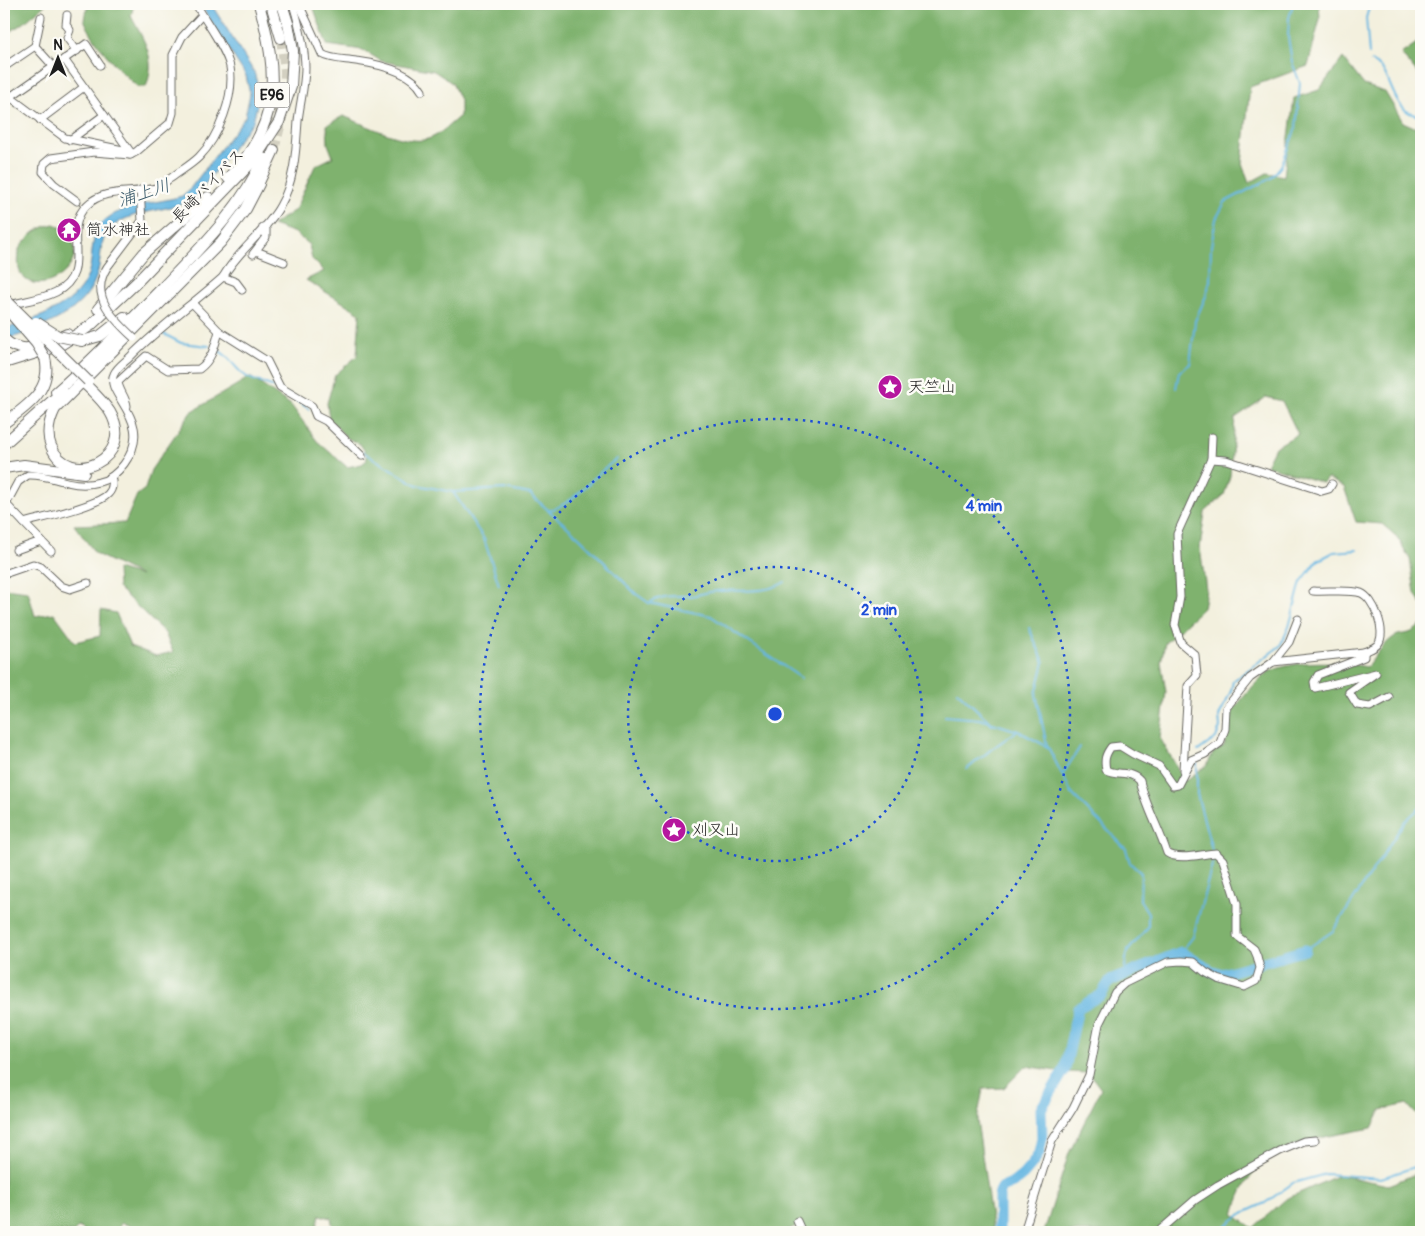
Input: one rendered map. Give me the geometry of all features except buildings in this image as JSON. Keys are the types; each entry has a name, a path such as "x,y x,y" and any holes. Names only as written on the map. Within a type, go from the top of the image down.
{"highway":[{"name":"長崎バイパス","path":"4,359 42,348 73,332 97,311 144,253 230,176 258,137 269,110 273,83 271,51 258,4"},
{"name":"E96","path":"264,4 275,46 278,92"},
{"path":"271,4 281,38"},
{"name":"長崎バイパス","path":"4,363 59,346 90,326 241,174 267,142 282,115 290,93 293,74 291,34 282,4"},
{"name":"長崎バイパス","path":"4,444 69,385 156,300 226,227 259,184 274,150"},
{"name":"長崎バイパス","path":"4,438 110,341 190,258 236,204 253,180 263,158"},
{"path":"86,382 110,411 115,424 116,439 110,453 101,461 89,466 74,466 66,464 55,454 50,443 48,429 55,410 221,242 246,209 259,184"},
{"path":"4,303 53,333 69,339 82,341 100,336 115,325 236,204"},
{"path":"4,303 108,401 120,420 122,431 120,446 110,462 96,471 84,473 24,465 4,468"},
{"path":"4,303 36,343 44,358 46,378 40,392 29,404 4,423"},
{"path":"6,341 17,348 30,348 73,332"},
{"path":"4,367 24,358"}],"street":[{"path":"4,303 46,296 66,286 73,277 77,265 75,232 81,211 94,199 104,195 156,188 199,157 224,117 230,94 230,65 196,4"},
{"path":"128,409 114,389 113,378 115,372 141,345 193,304 223,277 231,262 277,210 287,192 297,156 298,120 305,68 301,35 293,4"},
{"path":"299,4 322,54 327,57 358,61 400,72 410,77 422,91"},
{"path":"67,15 66,25 70,30 67,38 77,50"},
{"path":"77,201 47,178 43,172 44,164 51,158 94,152 131,154 170,123 172,114 173,55 182,36 202,15"},
{"path":"4,67 35,46 42,17"},
{"path":"100,65 86,44 7,97 70,140 123,150 131,154"},
{"path":"35,46 53,66"},
{"path":"64,59 131,154"},
{"path":"40,120 84,87"},
{"path":"70,140 104,115"},
{"path":"140,190 143,217 137,229 111,262 102,277 100,288 110,315 141,345"},
{"path":"263,227 266,229 266,238 254,252 284,262"},
{"path":"223,277 236,282 242,290"},
{"path":"193,304 219,331 267,361 280,387 312,406 316,416 326,421 362,456"},
{"path":"51,551 5,506 18,482 28,475 76,484 100,482 111,477 126,461 133,446 134,425 126,397 118,382 146,356 168,370 199,369 209,359 214,350 219,331"},
{"path":"1183,773 1188,686 1197,676 1195,655 1181,643 1175,625 1180,597 1177,534 1211,459 1212,438"},
{"path":"1211,459 1226,460 1322,491 1329,489 1332,484"},
{"path":"24,523 98,502 110,493 113,486 111,477"},
{"path":"16,550 41,541"},
{"path":"4,574 33,564 41,567 61,586 70,589 88,583"},
{"path":"1273,662 1364,652 1378,645 1382,635 1381,623 1368,598 1360,593 1313,591"},
{"path":"1024,1232 1052,1141 1073,1108 1089,1075 1097,1031 1115,992 1125,983 1168,962 1193,962 1205,972 1218,979 1244,987 1256,981 1260,968 1254,950 1237,936 1237,904 1223,860 1216,853 1195,854 1179,859 1167,853 1159,828 1145,804 1140,781 1129,773 1114,774 1106,770 1104,761 1112,747 1120,746 1132,754 1159,766 1173,786 1178,785 1191,760 1205,754 1220,744 1225,730 1226,708 1250,678 1273,662 1289,642 1298,619"},
{"path":"1364,652 1364,657 1318,676 1314,682 1315,688 1376,673 1349,692 1357,705 1370,707 1389,697"},
{"path":"1158,1232 1195,1200 1218,1185 1295,1144 1315,1140"},
{"path":"797,1221 802,1232"}],"green space":[{"path":"4,4 46,4 24,23 4,35"},
{"path":"82,4 134,4 131,16 150,58 149,77 146,87 138,87 114,64 100,47 84,19 88,8"},
{"path":"315,4 1319,4 1320,19 1308,66 1250,87 1242,164 1249,183 1267,173 1284,176 1294,98 1319,90 1343,58 1364,85 1385,92 1403,122 1421,130 1421,604 1415,593 1410,559 1397,537 1382,524 1356,522 1344,487 1327,478 1323,483 1266,465 1275,447 1298,434 1282,401 1266,397 1235,418 1230,476 1224,495 1205,512 1200,548 1206,589 1203,608 1165,643 1161,662 1166,692 1160,738 1185,781 1207,765 1213,753 1224,746 1234,709 1268,672 1292,665 1318,662 1343,663 1367,667 1390,640 1398,635 1410,633 1421,624 1421,1120 1407,1104 1381,1110 1372,1128 1306,1142 1286,1149 1269,1159 1254,1173 1242,1191 1234,1215 1253,1228 1286,1199 1339,1175 1388,1185 1421,1172 1421,1232 1044,1232 1069,1153 1101,1089 1089,1073 1062,1072 1026,1066 1004,1088 983,1089 977,1120 993,1232 810,1232 799,1225 783,1232 334,1232 331,1218 320,1215 316,1232 148,1232 122,1223 114,1232 84,1232 79,1227 74,1232 4,1232 4,1156 6,1153 4,1151 4,588 28,591 35,616 54,613 75,642 100,636 101,610 116,613 130,646 156,656 173,652 165,633 118,588 117,569 141,576 96,554 74,525 125,523 137,495 145,489 151,470 191,412 250,377 291,405 317,441 347,467 362,464 367,460 366,453 360,444 347,438 329,419 327,403 335,375 357,356 360,313 306,280 324,271 312,259 309,245 295,233 272,225 295,210 315,166 333,157 328,144 327,125 343,116 397,137 419,140 428,139 436,135 460,116 460,100 452,83 434,71 381,61 363,50 327,45 314,9"},
{"path":"1421,40 1421,78 1401,54"},
{"path":"54,224 64,230 71,239 75,251 72,261 66,271 57,278 47,282 36,283 27,280 19,269 19,249 34,232"}],"water":[{"path":"200,4 211,4 254,72 260,94 253,121 196,196 175,206 141,213 120,221 107,232 104,237 98,271 93,286 73,308 47,324 4,340 4,329 30,321 56,309 78,292 86,280 94,238 102,223 119,211 182,196 189,190 245,117 250,94 246,76"}],"waterway":[{"path":"1176,388 1179,372 1190,364 1195,321 1206,296 1210,281 1211,246 1216,219 1225,202 1271,178 1281,166 1296,128 1300,83 1292,62 1288,37 1289,18 1293,4"},
{"path":"1369,54 1366,18 1370,4"},
{"path":"1371,61 1382,69 1396,99 1406,111 1421,116"},
{"path":"162,333 181,343 209,346"},
{"path":"219,351 227,356 244,375 278,389"},
{"path":"286,394 309,409"},
{"path":"363,452 417,485 453,492 504,489 530,494 580,538 636,594 649,603 711,616 801,678"},
{"path":"548,511 568,502 617,459"},
{"path":"453,492 484,539 499,585"},
{"path":"1198,751 1216,738 1220,727 1219,716 1231,691 1233,681 1280,646 1289,627 1301,582 1317,561 1334,552 1357,550"},
{"path":"649,603 667,596 694,596 713,591 769,589 785,582"},
{"path":"1029,628 1044,662 1036,694 1047,746"},
{"path":"957,691 992,724"},
{"path":"945,716 980,719 1018,731 1048,747 1072,794 1126,849 1130,863 1141,873 1140,900 1148,913 1148,927 1127,952 1124,974"},
{"path":"967,769 1017,731"},
{"path":"1063,774 1080,747"},
{"path":"1197,763 1197,794 1212,850"},
{"path":"1305,950 1333,931 1405,821 1421,807"},
{"path":"1181,952 1193,937 1213,861"},
{"path":"999,1232 999,1192 1001,1188 1013,1183 1023,1175 1039,1153 1042,1138 1041,1109 1065,1069 1078,1008 1101,995 1110,981 1181,952 1210,970 1222,974 1305,950"},
{"path":"1216,1232 1243,1213 1265,1203 1293,1183 1326,1174 1381,1178 1421,1165"}],"tunnel":[{"path":"281,38 285,71 284,102"},
{"path":"263,158 272,128 278,92"},
{"path":"274,150 282,119"}],"place":[{"name":"筒水神社","path":"69,230"},
{"name":"天竺山","path":"890,387"},
{"name":"刈又山","path":"674,830"}],"water label":[{"name":"浦上川","path":"144,193"}]}
